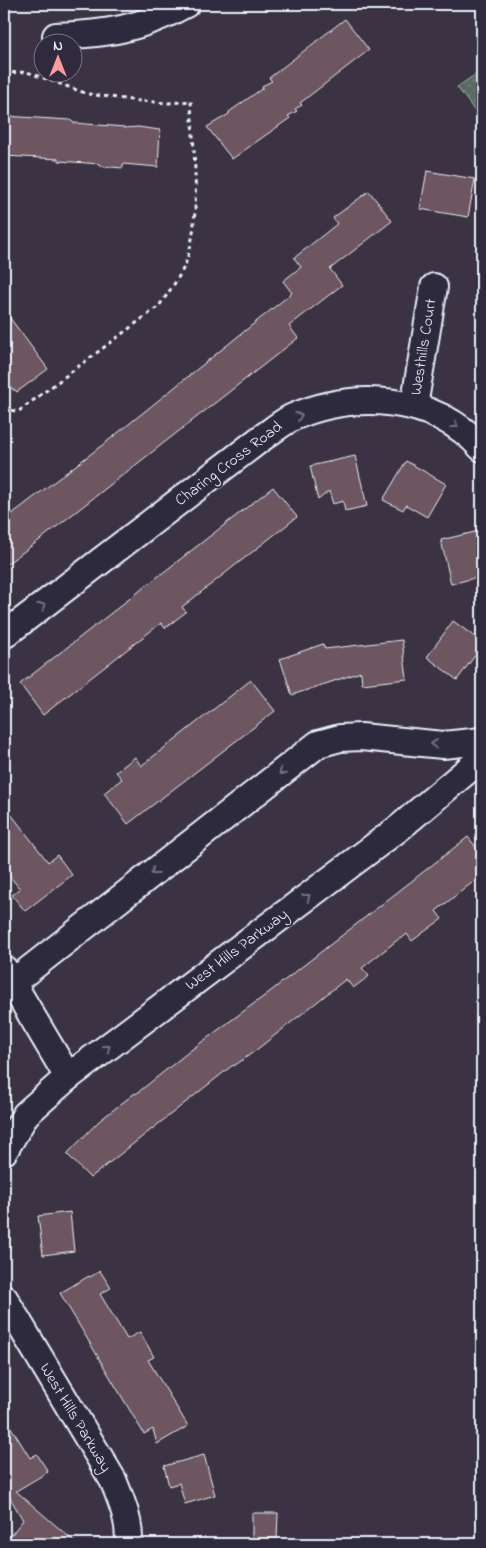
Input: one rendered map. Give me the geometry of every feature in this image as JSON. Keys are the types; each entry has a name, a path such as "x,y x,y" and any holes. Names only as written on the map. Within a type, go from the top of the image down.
{"street":[{"path":"82,35 113,31 146,23 186,4"},
{"name":"Westhills Court","path":"414,406 434,287"},
{"name":"Charing Cross Road","path":"4,635 259,440 290,419 328,406 360,401 392,402 414,406 444,418 470,435 482,448"},
{"path":"68,1077 8,976 318,744 340,738 362,737 443,745 482,741"},
{"name":"West Hills Parkway","path":"4,1151 26,1114 68,1077 399,828 482,758"},
{"name":"West Hills Parkway","path":"4,1298 112,1480 123,1506 129,1530 129,1544"}],"path":[{"path":"4,72 32,73"},
{"path":"4,410 19,411 159,306 170,291 184,265 193,233 194,191 191,101 168,103 88,94 60,82"}],"green space":[{"path":"482,70 482,121 457,87"}],"building":[{"path":"345,19 369,50 300,103 302,105 295,109 297,111 288,116 290,118 232,159 207,127 229,114 229,112 263,88 262,86 272,81 269,78"},
{"path":"4,116 70,120 74,123 160,130 158,167 123,164 123,168 59,161 59,159 4,156"},
{"path":"427,171 475,179 468,217 420,209"},
{"path":"369,191 392,221 330,269 342,285 289,326 298,338 4,566 4,520 109,440 292,293 283,281 301,267 294,258 337,224 333,218"},
{"path":"4,310 48,369 17,392 13,390 4,376"},
{"path":"355,456 367,506 345,511 343,501 333,504 329,491 318,500 310,466"},
{"path":"406,461 446,484 427,517 406,505 403,510 383,500"},
{"path":"273,487 297,517 182,607 186,612 165,628 161,623 43,715 20,684"},
{"path":"479,531 482,547 482,576 451,584 441,540"},
{"path":"453,621 482,642 482,646 457,680 427,657"},
{"path":"402,640 407,679 362,684 361,672 292,695 280,659 323,644 325,649"},
{"path":"251,680 275,711 128,824 104,793 122,779 116,772 135,757 141,766"},
{"path":"4,805 48,862 57,855 72,875 25,911 12,895 20,889 4,869"},
{"path":"468,837 482,855 482,875 436,911 442,919 412,941 407,934 400,938 362,968 369,976 353,988 346,979 90,1178 67,1154 99,1121 267,994"},
{"path":"70,1212 74,1251 43,1255 38,1216"},
{"path":"100,1271 111,1288 100,1294 127,1339 140,1332 154,1357 148,1360 188,1426 157,1444 153,1429 144,1434 60,1293"},
{"path":"4,1416 30,1458 37,1454 48,1472 16,1491 77,1544 4,1544 23,1520 9,1496 4,1499"},
{"path":"204,1455 215,1495 185,1504 179,1483 169,1486 164,1466"},
{"path":"252,1513 278,1513 277,1539 252,1539"}]}
